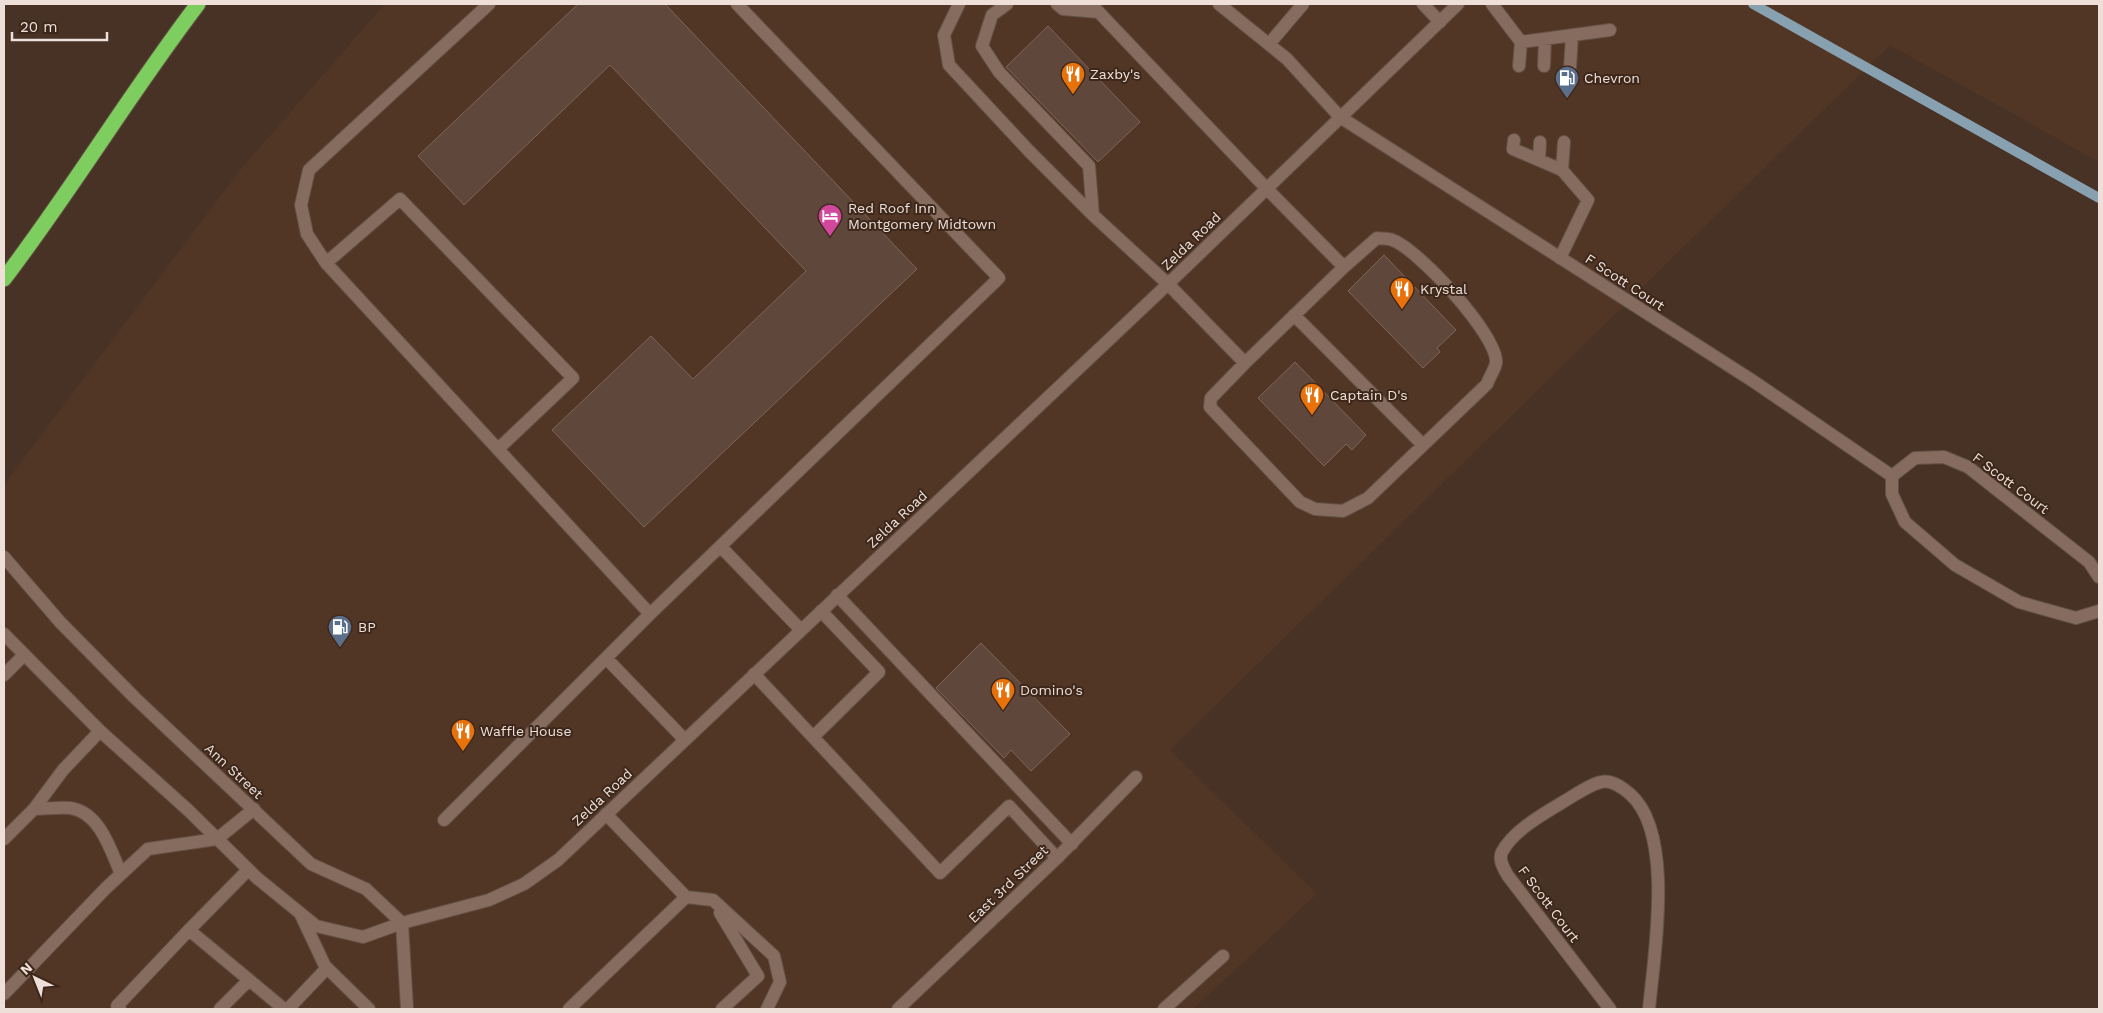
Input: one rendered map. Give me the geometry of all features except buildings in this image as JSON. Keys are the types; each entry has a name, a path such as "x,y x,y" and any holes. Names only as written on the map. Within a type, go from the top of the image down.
{"highway":[{"path":"4,280 45,225 162,51 198,4"}],"main road":[{"path":"489,4 309,170 301,205 308,234 326,263 650,614"},
{"path":"444,820 650,614 721,548 999,278 737,4"},
{"path":"958,4 944,35 950,65 1029,151 1093,215 1168,284 1245,363"},
{"path":"1008,4 992,15 982,46 999,72 1089,166 1093,215"},
{"path":"1057,4 1063,9 1095,8 1344,267"},
{"path":"1269,44 1303,4"},
{"path":"1423,4 1440,22"},
{"name":"Zelda Road","path":"300,913 316,926 363,937 402,923 489,900 524,884 558,860 1168,284 1458,4"},
{"path":"1492,4 1520,42 1519,66"},
{"name":"F Scott Court","path":"1223,5 1287,59 1340,117 1753,381 1892,476 1915,458 1944,457 1968,467 2089,562 2099,577"},
{"path":"1520,42 1610,30"},
{"path":"1570,68 1572,36"},
{"path":"1544,66 1545,39"},
{"path":"1514,140 1513,150 1562,170 1588,200 1560,258"},
{"path":"1539,160 1540,142"},
{"path":"1562,170 1564,142"},
{"path":"326,263 400,199 573,378 498,449"},
{"path":"1377,238 1393,240 1406,248 1435,274 1472,313 1489,339 1496,362 1487,384 1368,498 1343,510 1315,509 1300,502 1210,406 1212,398 1245,363 1344,267 1377,238"},
{"path":"1294,314 1423,445"},
{"path":"1892,476 1892,494 1905,522 1955,565 2019,602 2076,618 2099,611"},
{"path":"721,548 801,630"},
{"name":"Ann Street","path":"4,557 60,622 135,698 311,864 366,889 402,923"},
{"path":"837,596 1072,844"},
{"path":"813,737 879,672 821,610"},
{"path":"4,634 100,731 188,810 248,870 300,913 327,968 369,1009"},
{"path":"4,675 24,655"},
{"path":"606,658 685,740"},
{"path":"754,674 940,873 1009,806 1057,858"},
{"path":"4,839 34,809 63,770 100,731"},
{"name":"East 3rd Street","path":"898,1009 1072,844 1136,777"},
{"name":"F Scott Court","path":"1610,1009 1508,876 1502,863 1501,854 1512,837 1541,816 1598,781 1621,786 1636,799 1643,809 1651,828 1657,855 1657,918 1649,1009"},
{"path":"34,809 72,808 93,820 106,838 121,874"},
{"path":"4,994 121,874 148,849 217,839 254,810"},
{"path":"606,814 686,897 713,900 774,956 780,982 767,1009"},
{"path":"120,1009 117,1006 248,870"},
{"path":"569,1009 686,897"},
{"path":"713,900 758,976 722,1009"},
{"path":"402,923 407,1009"},
{"path":"189,930 284,1009"},
{"path":"1164,1009 1223,956"},
{"path":"288,1009 327,968"},
{"path":"220,1009 249,980"}],"shaded area":[{"path":"385,4 2099,4 2099,162 1890,45 1170,750 1317,894 1193,1009 4,1009 4,485 241,169"}],"waterway":[{"path":"1753,4 2099,198"}],"place":[{"name":"Zaxby's","path":"1073,95"},
{"name":"Chevron","path":"1567,99"},
{"name":"Red Roof Inn Montgomery Midtown","path":"830,237"},
{"name":"Krystal","path":"1402,310"},
{"name":"Captain D's","path":"1312,416"},
{"name":"BP","path":"340,648"},
{"name":"Domino's","path":"1003,711"},
{"name":"Waffle House","path":"463,752"}]}
